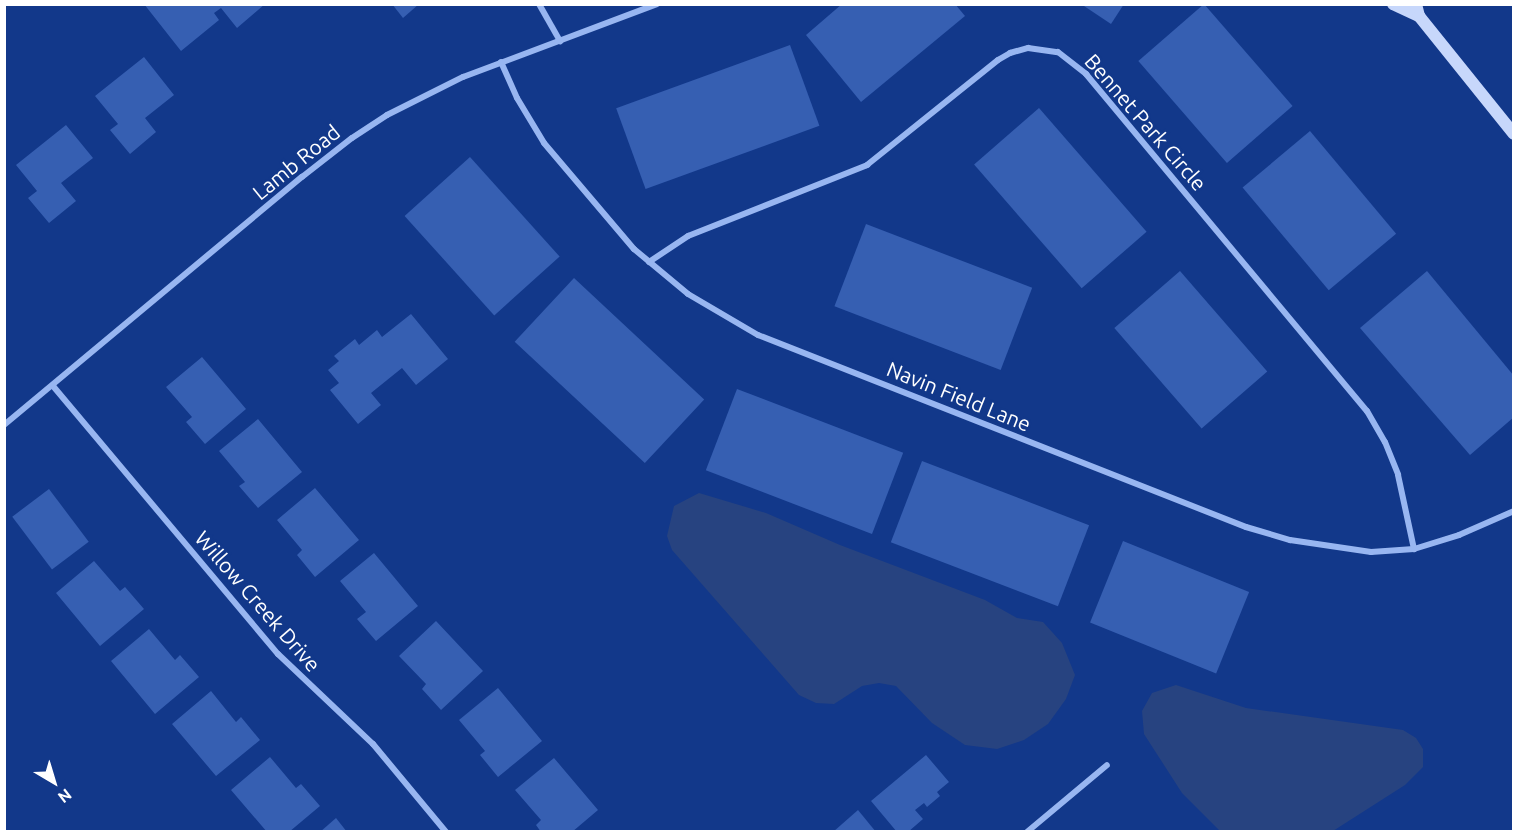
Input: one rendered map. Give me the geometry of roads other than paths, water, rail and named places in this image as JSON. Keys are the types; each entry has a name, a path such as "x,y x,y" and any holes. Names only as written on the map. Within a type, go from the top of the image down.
{"main road":[{"path":"1393,4 1417,10 1514,134"}],"street":[{"path":"539,4 560,40"},
{"name":"Lamb Road","path":"4,425 352,138 423,95 501,62 657,4"},
{"name":"Bennet Park Circle","path":"649,262 688,236 867,165 998,60 1011,53 1028,48 1058,52 1086,74 1367,411 1385,442 1398,475 1414,549"},
{"name":"Navin Field Lane","path":"501,62 517,98 544,143 634,249 687,294 758,335 1246,527 1290,540 1371,552 1414,549 1459,535 1514,511"},
{"name":"Willow Creek Drive","path":"53,386 278,654 373,744 446,831"},
{"path":"1027,831 1107,765"}],"water":[{"path":"699,493 766,513 840,545 985,600 1017,618 1043,622 1062,643 1075,675 1066,699 1048,724 1024,740 997,749 965,745 932,723 896,686 879,683 862,686 834,704 816,703 799,695 672,550 667,536 674,506"},
{"path":"1176,685 1246,708 1403,730 1416,738 1423,749 1423,767 1405,785 1333,831 1220,831 1182,793 1144,734 1142,711 1152,693"}]}
